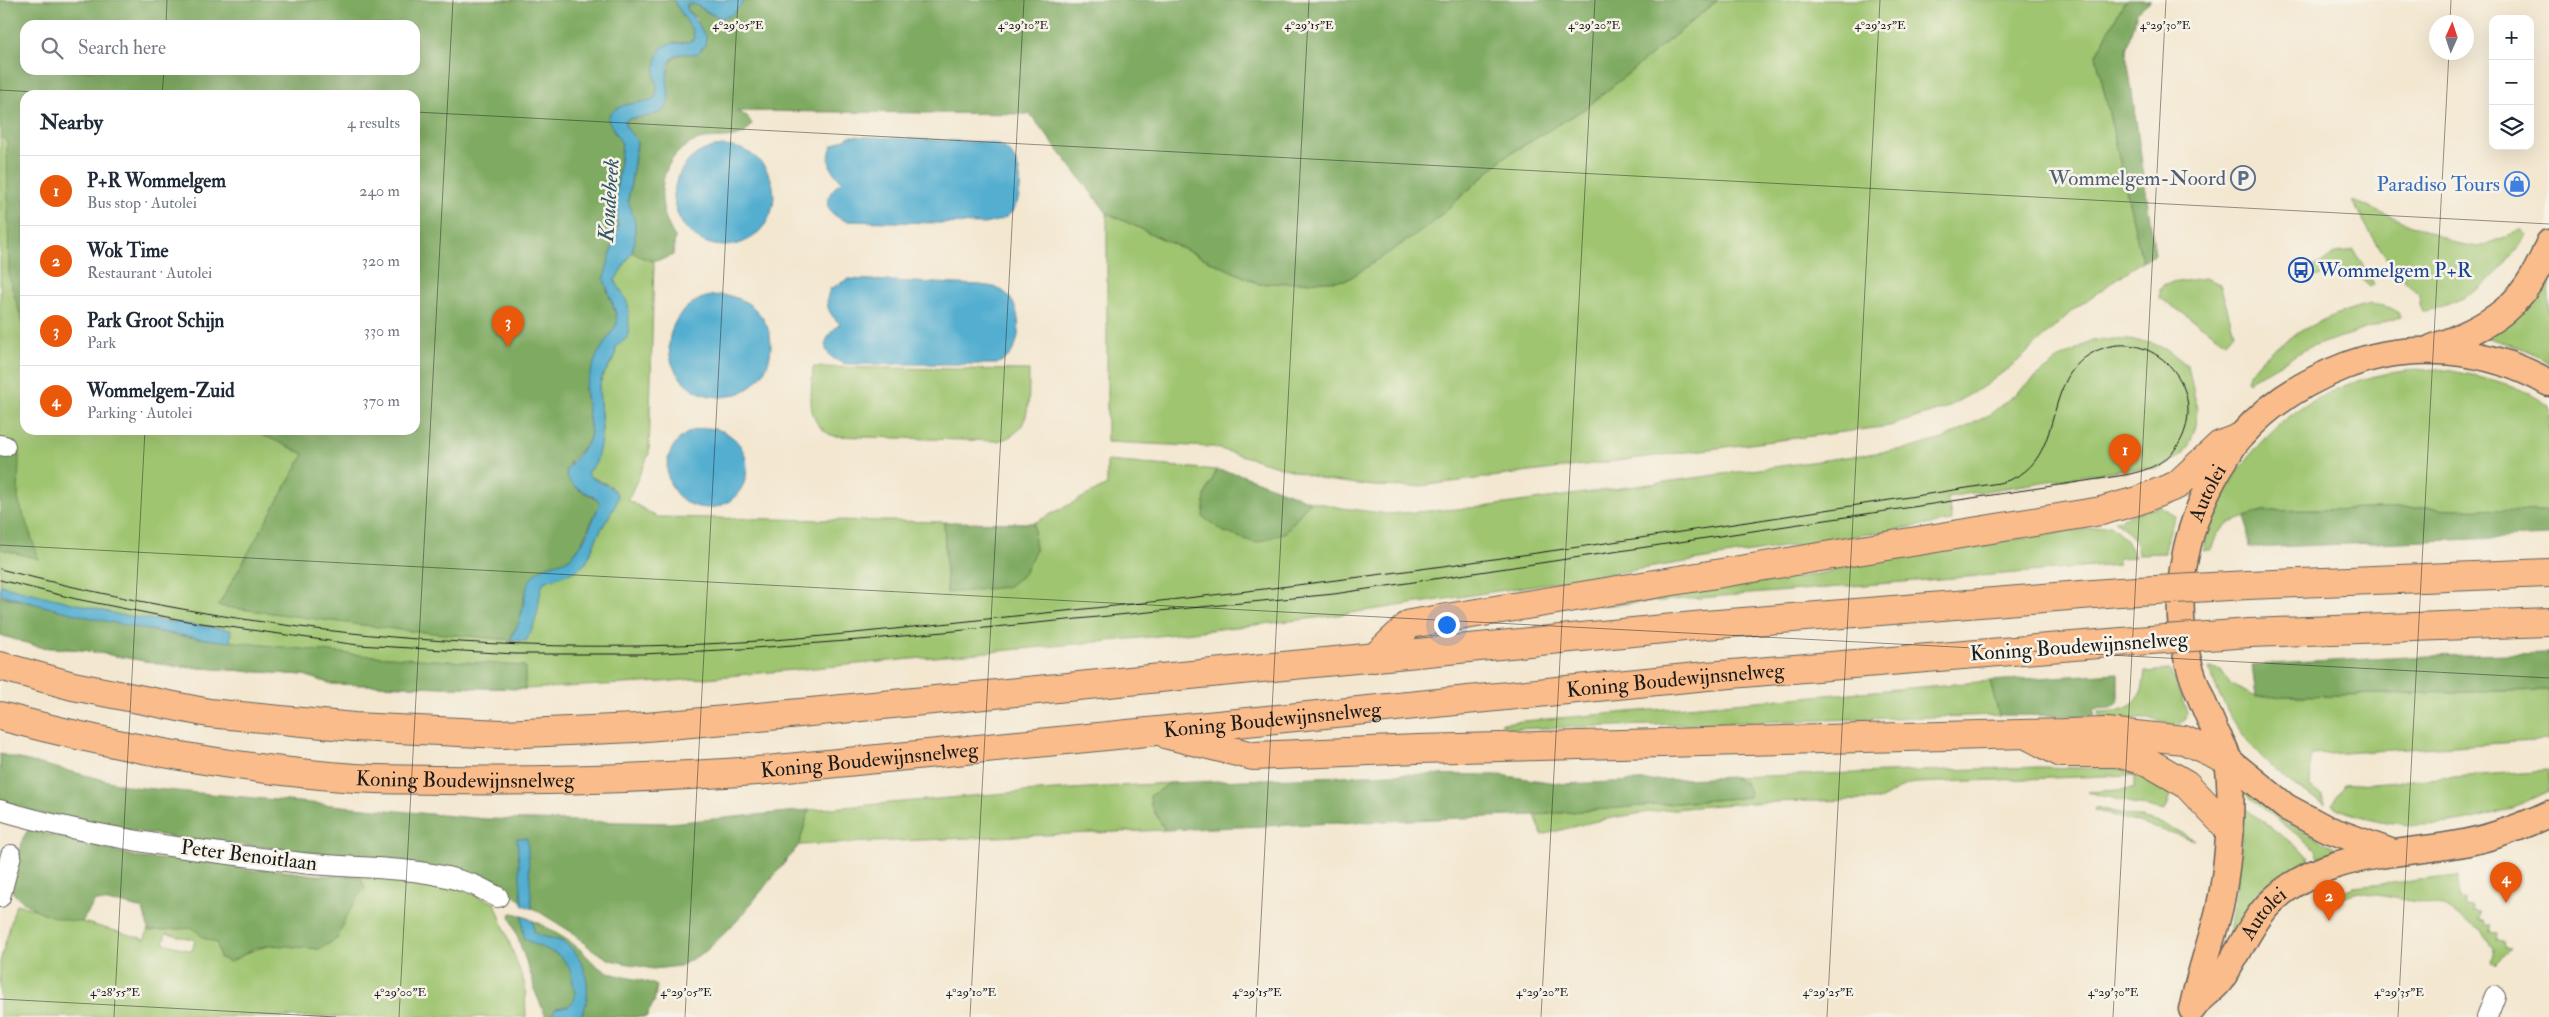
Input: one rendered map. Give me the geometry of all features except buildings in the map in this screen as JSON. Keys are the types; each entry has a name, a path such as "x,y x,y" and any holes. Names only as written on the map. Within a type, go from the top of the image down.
{"highway":[{"path":"1374,658 1410,624 2107,510 2137,501 2177,485 2220,445 2238,438"},
{"path":"0,666 73,686 209,713 354,727 502,734 644,727 1705,625 2119,592 2248,585 2549,574"},
{"name":"Koning Boudewijnsnelweg","path":"0,716 55,730 202,761 355,778 506,782 632,780 757,771 1697,676 2250,633 2549,622"},
{"path":"1150,730 1253,756 1417,749 2106,732 2161,736 2184,740 2228,760"},
{"path":"2023,733 2061,753 2118,753 2148,762 2186,784 2228,829"}],"main road":[{"name":"Autolei","path":"2428,349 2493,321 2516,301 2540,266 2549,243"},
{"name":"Autolei","path":"2190,1012 2219,909 2226,873 2228,760 2198,690 2187,656 2180,602 2182,572 2192,523 2216,475 2238,438 2280,400 2327,373 2355,362 2387,354 2428,349 2486,357 2531,372 2549,383"},
{"name":"Autolei","path":"2228,760 2286,807 2325,828 2392,852"},
{"name":"Autolei","path":"2190,1012 2218,982 2268,906 2305,877 2338,862 2484,839 2518,829 2549,814"}],"street":[{"name":"Peter Benoitlaan","path":"0,810 59,827 125,838 302,863 443,877 471,884 498,897"},
{"path":"0,898 11,855"},
{"path":"2487,1017 2495,996"}],"green space":[{"path":"0,0 673,0 671,43 546,567 523,610 512,640 517,640 536,617 540,590 544,582 586,563 598,535 616,504 611,486 587,475 587,472 593,467 602,429 599,388 602,377 615,357 622,291 615,284 615,280 632,252 654,262 649,454 628,500 657,517 944,522 947,593 1035,551 1034,523 1107,485 1107,461 1217,470 1205,495 1286,532 1310,501 1342,508 1388,514 1483,507 1912,448 1945,438 1989,415 2063,356 2092,341 2115,339 2150,342 2169,351 2188,366 2197,408 2196,426 2190,443 2183,454 2160,468 2120,470 1947,497 1952,521 1316,618 1140,638 662,682 525,689 332,684 304,675 173,666 83,650 40,647 0,635"},
{"path":"0,0 673,0 693,31 694,39 690,42 671,43 655,71 658,92 656,97 612,130 621,140 622,144 616,196 618,226 607,290 616,314 617,324 585,388 591,433 589,441 569,463 578,489 596,499 600,504 580,546 572,556 563,562 546,567 524,597 520,622 512,634 511,640 400,630 218,606 304,454 263,435 420,435 420,90 20,90 20,314 9,277 7,141 0,136"},
{"path":"744,0 1718,0 1586,108 1506,156 1426,228 1347,280 1259,284 1107,213 1030,114 736,111 747,116 752,124 747,131 735,137 703,139 691,143 679,151 665,173 662,199 664,213 675,237 673,255 652,260 637,255 632,252 635,240 628,201 637,143 626,127 625,121 659,113 669,97 666,81 672,59 681,54 698,53 705,45 698,21 687,9 687,4 693,3 708,13 720,17 740,6"},
{"path":"1718,0 2125,0 2096,55 2142,261 2073,310 2019,360 1986,385 1946,408 1890,426 1413,487 1373,486 1325,480 1213,447 1107,442 1107,213 1259,284 1347,280 1426,228 1506,156 1586,108"},
{"path":"2125,0 2151,0 2137,12 2126,50 2155,255 2142,261 2096,55"},
{"path":"2352,200 2455,243 2479,247 2521,230 2527,235 2494,276 2484,285 2460,299 2424,312 2419,305 2420,294 2410,286 2391,264"},
{"path":"2354,250 2374,284 2370,287 2353,271 2312,277 2309,267 2321,264 2335,253"},
{"path":"2549,267 2549,363 2524,349 2485,337 2515,316"},
{"path":"2205,278 2220,284 2234,333 2226,342 2160,298 2160,290 2164,284"},
{"path":"2370,304 2392,309 2399,313 2401,317 2308,348 2248,382 2247,379 2256,366 2284,341 2337,314"},
{"path":"813,367 1029,370 1026,414 1023,423 1017,431 1009,437 997,441 833,436 823,430 813,415 811,397"},
{"path":"2438,369 2481,377 2510,385 2549,406 2549,512 2424,508 2262,511 2230,523 2217,534 2211,550 2203,551 2215,516 2230,485 2249,456 2272,432 2298,410 2327,393 2360,380 2396,372"},
{"path":"0,450 19,453 18,499 39,559 0,549"},
{"path":"1217,470 1239,474 1310,501 1286,532 1256,543 1224,532 1203,517 1205,495"},
{"path":"2160,506 2175,516 2165,545 2165,553 2138,554 2136,543 2114,521"},
{"path":"2424,508 2549,512 2549,536 2249,548 2246,517 2262,511"},
{"path":"944,522 1034,523 1035,551 1024,574 1007,587 947,593"},
{"path":"2110,525 2124,537 2135,557 2118,558 2118,565 1598,606 1813,575 1879,560"},
{"path":"0,596 178,636 360,655 525,666 525,689 332,684 304,675 173,666 83,650 40,647 0,635"},
{"path":"2549,653 2549,690 2256,697 2252,665 2429,656"},
{"path":"2209,668 2221,670 2231,685 2256,697 2549,690 2549,740 2311,755 2310,787 2322,795 2324,804 2286,779 2268,764 2253,747 2227,710"},
{"path":"2170,670 2187,712 2186,719 2178,726 2155,719 2100,718 2099,712 2127,708 2138,699 2145,672"},
{"path":"2118,673 2118,702 2111,708 2093,709 2095,716 1999,715 1990,681"},
{"path":"1990,681 1999,715 1510,729 1501,723"},
{"path":"0,754 133,787 486,819 669,823 809,810 799,845 737,921 706,951 680,966 653,969 610,960 590,948 573,933 512,895 486,882 414,864 172,837 57,819 0,800"},
{"path":"2039,767 2129,769 2150,774 2173,789 2164,811 2087,792 2134,789 2134,775 1916,783 1906,785 1879,800 1719,805 1656,811 1583,824 1542,835 1535,815 1749,797 1745,783 1732,777"},
{"path":"2549,770 2549,791 2506,809 2461,821 2415,825 2392,823 2349,813 2332,804 2344,785"},
{"path":"1391,774 1499,775 1564,784 1732,777 1745,783 1750,792 1749,797 1535,815 1165,830 1151,806 1150,796 1170,783"},
{"path":"1170,783 1150,796 1151,806 1165,830 799,845 809,810 1006,793"},
{"path":"2244,788 2287,823 2335,848 2332,853 2318,857 2315,849 2243,792"},
{"path":"2242,806 2308,855 2309,862 2235,938 2229,934 2241,852"},
{"path":"2095,807 2164,824 2195,840 2094,810"},
{"path":"28,830 76,840 140,858 227,863 249,871 267,869 317,875 360,876 365,889 359,895 345,919 337,939 319,949 272,945 255,948 230,962 220,958 217,943 202,937 193,928 149,931 143,909 120,903 95,901 82,922 53,917 20,899 12,892 23,838"},
{"path":"348,872 446,883 495,903 525,985 526,1017 0,1017 0,962 16,904 145,939 148,928 150,931 193,927 202,937 217,943 232,961 264,947 284,945 319,949","holes":["166,933 195,940 192,951 163,943"]},
{"path":"2458,876 2458,898 2464,899 2464,906 2472,907 2472,912 2480,913 2479,920 2485,921 2486,925 2491,925 2491,932 2498,933 2497,940 2503,941 2504,947 2510,948 2495,964 2491,962 2494,950 2482,930 2442,906 2359,892 2330,900 2335,894 2354,887"},
{"path":"511,913 537,922 576,946 602,969 616,975 645,981 657,986 654,1002 646,1017 546,1017 534,989 533,981 510,916"}],"water":[{"path":"673,0 744,0 736,11 728,17 714,15 694,4 687,4 687,9 706,36 705,45 698,53 678,55 670,62 667,78 669,95 665,109 659,113 625,121 626,127 637,143 628,201 635,223 635,240 632,252 615,280 628,304 629,328 627,338 616,347 615,356 602,377 599,388 602,429 600,446 596,463 587,472 594,479 615,491 618,496 616,504 598,535 586,563 576,571 544,582 535,621 526,641 511,640 519,622 526,589 532,577 545,567 570,558 578,550 600,504 597,499 571,483 566,470 589,441 591,433 585,388 597,355 617,324 616,314 604,279 618,226 616,196 622,144 608,120 610,114 620,107 654,99 657,92 655,69 657,57 661,49 666,45 688,42 694,39 693,31"},
{"path":"850,136 982,142 999,145 1008,151 1018,168 1020,188 1015,208 1006,217 984,224 846,221 832,213 829,208 828,198 842,181 832,169 829,156 832,146"},
{"path":"724,146 734,147 752,154 766,168 773,186 773,206 766,224 752,238 734,245 724,246 714,245 696,238 682,224 675,206 674,196 675,186 682,168 696,154 714,147"},
{"path":"848,279 980,285 997,288 1007,294 1016,311 1018,321 1017,342 1007,358 997,364 845,364 831,356 827,351 826,341 840,324 830,312 827,299 830,289"},
{"path":"720,295 739,299 756,310 767,327 771,346 767,365 756,382 739,393 720,397 701,393 684,382 673,365 669,346 673,327 684,310 701,299"},
{"path":"707,428 722,431 735,440 744,453 747,468 744,483 735,496 722,505 707,508 692,505 679,496 670,483 667,468 670,453 679,440 692,431"},
{"path":"0,585 121,615 231,630 230,642 143,629 57,610 0,594"},
{"path":"517,838 527,838 532,909 522,904"},
{"path":"522,916 533,921 534,932 566,944 579,958 586,976 587,986 587,996 582,1014 576,1017 551,1017 556,1008 568,1006 574,1001 575,992 570,971 561,957 524,938"}],"tram line":[{"path":"0,569 91,591 183,609 275,624 368,635 556,646 649,646 743,642 860,633 1292,586 1646,537 1999,483 2021,474 2036,460 2045,442 2065,382 2076,365 2094,352 2114,346 2133,346 2151,352 2166,362 2178,377 2186,394 2188,413 2180,442 2168,457 2152,467 2125,475 1334,594 872,639 741,649 643,654 515,654 358,645 187,621 76,599 0,580"}],"place":[{"name":"Wommelgem-Noord","path":"2243,178"},
{"name":"Paradiso Tours","path":"2517,184"},
{"name":"Wommelgem P+R","path":"2301,270"},
{"name":"Park Groot Schijn","path":"508,347"},
{"name":"P+R Wommelgem","path":"2125,475"},
{"name":"Wommelgem-Zuid","path":"2506,903"},
{"name":"Wok Time","path":"2329,921"}],"water label":[{"name":"Koudebeek","path":"608,200"}]}
